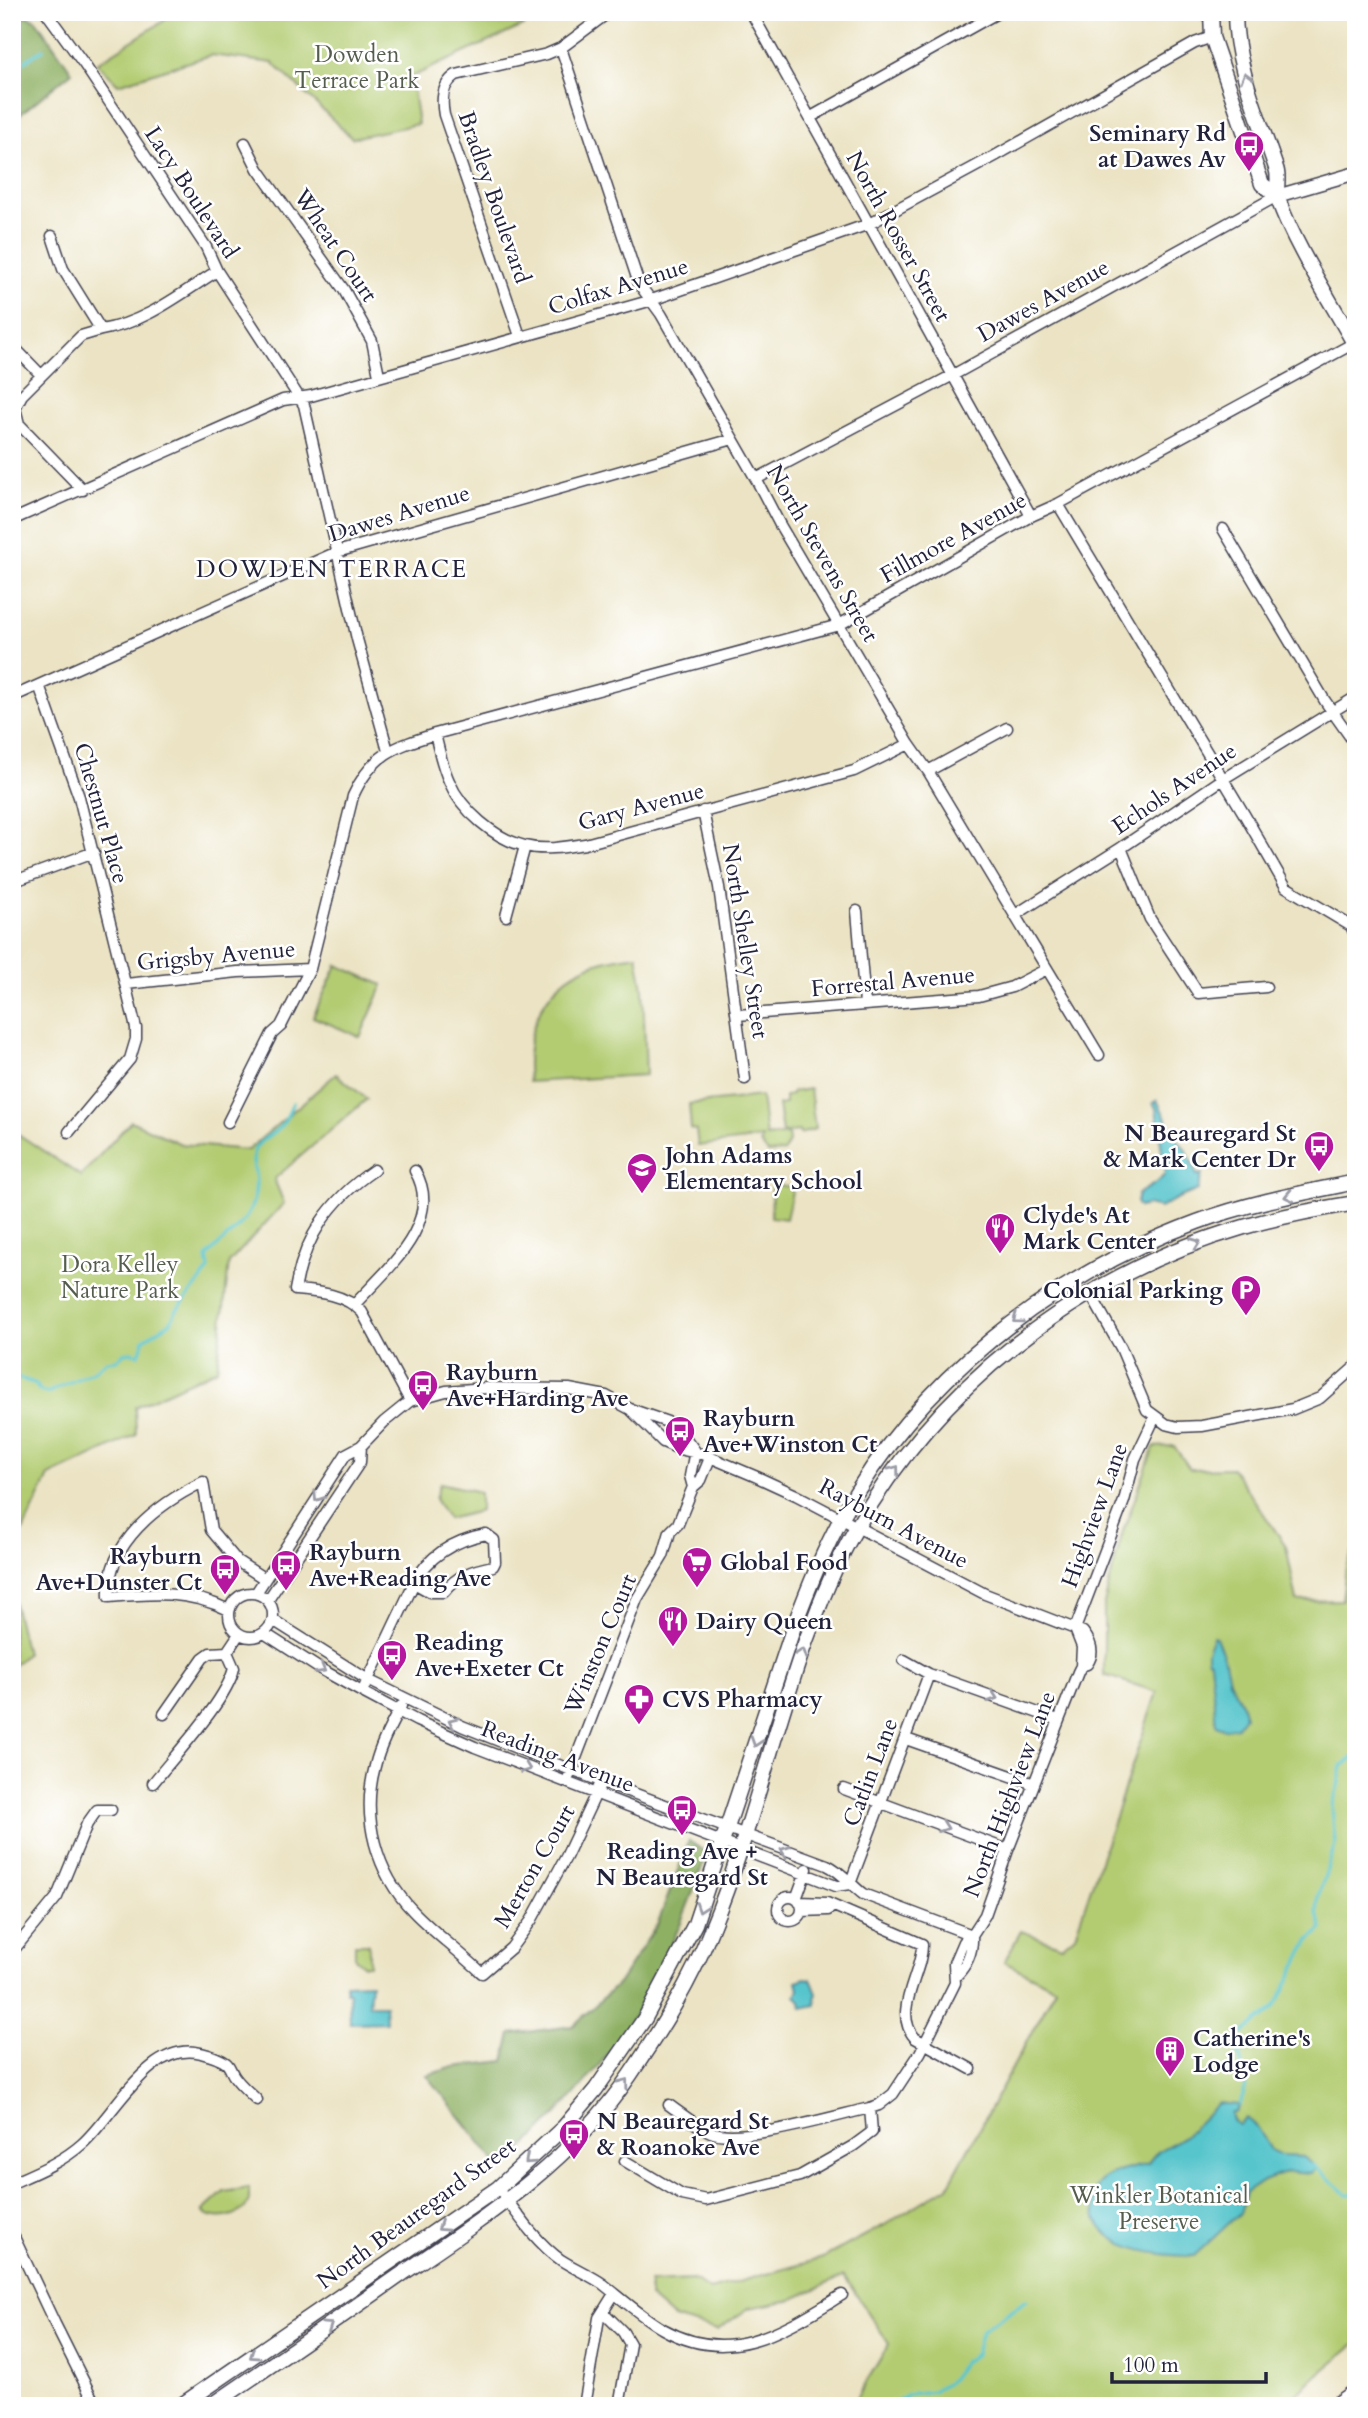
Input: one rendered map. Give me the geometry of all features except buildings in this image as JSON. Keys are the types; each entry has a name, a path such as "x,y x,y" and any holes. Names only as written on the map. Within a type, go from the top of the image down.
{"highway":[{"path":"1339,2406 1356,2394"}],"main road":[{"path":"1212,12 1212,37 1262,184 1277,196"},
{"path":"1235,12 1237,46 1242,65 1278,172 1277,196 1297,241 1355,344"},
{"name":"North Beauregard Street","path":"180,2406 498,2188 564,2127 596,2089 645,2018 689,1937 793,1629 810,1583 841,1518 878,1461 928,1401 997,1334 1049,1298 1116,1258 1197,1222 1266,1201 1356,1182"},
{"name":"North Beauregard Street","path":"211,2406 507,2200 572,2143 627,2080 661,2028 698,1961 712,1929 802,1653 846,1546 894,1471 939,1414 1019,1341 1090,1293 1204,1240 1271,1219 1356,1203"}],"street":[{"name":"Lacy Boulevard","path":"46,12 84,64 206,247 217,271 304,405 356,639 388,751"},
{"name":"Bradley Boulevard","path":"520,336 444,115 443,93 450,79 456,75 547,54 561,48 609,12"},
{"name":"North Rosser Street","path":"751,12 1031,516"},
{"path":"811,117 999,12"},
{"name":"Colfax Avenue","path":"12,520 83,491 283,400 299,398 649,301 869,224 1195,43 1212,37"},
{"name":"North Stevens Street","path":"561,48 639,284 661,314 838,625 1098,1055"},
{"name":"Wheat Court","path":"246,143 258,169 344,290 372,341 379,375"},
{"name":"Dawes Avenue","path":"756,479 953,375 1262,203 1277,196 1356,173"},
{"path":"52,236 64,270 101,330"},
{"path":"83,491 19,424 16,416 18,401 81,336 143,318 217,271"},
{"name":"Fillmore Avenue","path":"388,751 435,734 838,625 1031,516 1355,344"},
{"path":"12,345 41,375"},
{"name":"Dawes Avenue","path":"12,697 337,552 733,439"},
{"path":"1058,504 1286,887 1351,926 1356,936"},
{"path":"1223,530 1325,701 1356,745"},
{"name":"Chestnut Place","path":"39,685 79,797 136,1028 134,1049 125,1066 69,1132"},
{"name":"Echols Avenue","path":"1015,915 1223,779 1356,697"},
{"path":"928,771 1007,728"},
{"name":"Gary Avenue","path":"435,734 450,783 461,801 488,827 508,840 525,846 560,848 585,844 854,771 909,744"},
{"path":"228,1122 272,1034 281,1026 310,969 353,796 365,773 388,751"},
{"name":"North Shelley Street","path":"703,811 719,887 745,1079"},
{"path":"506,916 525,846"},
{"path":"1121,848 1150,919 1198,993 1266,987"},
{"path":"12,883 94,852"},
{"path":"857,911 865,1004"},
{"path":"1356,953 1356,974"},
{"name":"Grigsby Avenue","path":"126,984 238,972 310,969"},
{"name":"Forrestal Avenue","path":"738,1015 996,993 1046,969"},
{"path":"374,1170 341,1195 321,1219 304,1254 295,1290 328,1294 355,1304 362,1312 410,1401"},
{"path":"355,1304 390,1265 416,1230 424,1195 415,1171"},
{"path":"1090,1293 1121,1348 1146,1410 1178,1427 1285,1411 1320,1398 1356,1366"},
{"name":"Rayburn Avenue","path":"256,1593 346,1454 361,1446 384,1422 410,1401 469,1388 569,1389 606,1395 630,1409 676,1425 695,1451"},
{"name":"Rayburn Avenue","path":"630,1409 663,1442 679,1450 695,1451 796,1495 985,1594 1075,1629"},
{"name":"Highview Lane","path":"1075,1629 1124,1501 1135,1459 1155,1417"},
{"name":"Rayburn Avenue","path":"268,1600 359,1462 361,1446"},
{"name":"Winston Court","path":"693,1487 690,1476 695,1451"},
{"name":"Winston Court","path":"566,1783 637,1599 663,1556 670,1532 678,1524 693,1487 701,1480 710,1458"},
{"path":"229,1609 210,1601 160,1593 109,1597 108,1583 115,1558 130,1537 153,1514 203,1482 211,1530 237,1560 265,1579"},
{"path":"362,1692 414,1583 425,1564 438,1553 473,1536 486,1534 494,1540 493,1566 470,1571 455,1580 444,1592 437,1593 414,1583"},
{"path":"249,1592 268,1600 272,1606 273,1620 264,1633 252,1637 239,1634 230,1623 229,1609 236,1598 249,1592"},
{"name":"Reading Avenue","path":"273,1620 368,1680 462,1726 601,1781 725,1836 739,1850 836,1886 850,1884"},
{"name":"North Highview Lane","path":"870,2108 879,2105 893,2094 925,2044 956,1976 965,1967 973,1945 972,1935 985,1915 1058,1720 1082,1666 1082,1647 1075,1629"},
{"name":"Reading Avenue","path":"264,1633 317,1667 398,1712 475,1747 597,1794 725,1836 744,1835 841,1871 850,1884 863,1894 972,1935"},
{"path":"227,1652 239,1634"},
{"path":"164,1714 203,1658 210,1653 227,1652"},
{"path":"153,1783 216,1705 234,1668 227,1652"},
{"path":"904,1660 929,1674 1058,1720"},
{"name":"Catlin Lane","path":"850,1884 929,1674"},
{"name":"Merton Court","path":"404,1699 384,1741 373,1776 370,1821 378,1855 411,1910 482,1973 511,1948 531,1921 554,1881 601,1781"},
{"path":"906,1739 1034,1784"},
{"path":"844,1790 1008,1850"},
{"path":"12,1952 57,1897 87,1824 97,1810 111,1810"},
{"path":"810,1860 799,1904 828,1910 832,1907 922,1944 907,2011 910,2033 971,2069"},
{"path":"12,2183 61,2161 83,2143 144,2073 157,2061 175,2053 195,2052 215,2057 228,2064 234,2076 257,2100"},
{"path":"625,2161 682,2195 706,2200 800,2176 872,2132 870,2108 774,2130 731,2136 710,2132 669,2105"},
{"path":"498,2188 540,2242 559,2259 593,2278 662,2329 704,2345 731,2346 782,2331 842,2295"},
{"path":"12,2232 96,2406"},
{"path":"584,2406 599,2318 614,2294"},
{"path":"603,2312 623,2332 629,2344 619,2406"}],"green space":[{"name":"Dowden Terrace Park","path":"172,12 526,12 525,25 411,77 418,124 352,138 273,63 211,55 118,84 97,63 162,22"},
{"path":"25,15 36,20 72,72 12,121 12,24"},
{"path":"637,955 643,988 646,1075 529,1082 528,1061 535,1023 542,1006 553,991 584,968"},
{"path":"337,965 383,985 360,1037 313,1017"},
{"name":"Dora Kelley Nature Park","path":"336,1074 367,1099 274,1179 284,1203 229,1263 217,1369 135,1407 136,1435 49,1476 12,1554 12,1130 81,1176 131,1121 181,1144 248,1150"},
{"path":"810,1089 815,1129 800,1134 799,1131 782,1133 778,1105 785,1104 785,1096 792,1095 792,1092"},
{"path":"761,1096 766,1137 788,1134 789,1142 784,1152 768,1153 760,1143 762,1138 698,1146 696,1130 691,1129 689,1104"},
{"path":"772,1184 793,1187 786,1219 771,1217"},
{"name":"Winkler Botanical Preserve","path":"1174,1446 1190,1469 1232,1468 1286,1546 1297,1601 1342,1600 1346,1566 1356,1546 1356,2343 1281,2406 852,2406 889,2344 844,2276 791,2300 749,2308 717,2330 673,2318 649,2297 650,2282 693,2280 710,2290 823,2258 883,2226 948,2186 1056,1988 1004,1962 1021,1931 1062,1946 1075,1935 1157,1692 1104,1675 1104,1604 1123,1531 1154,1447"},
{"path":"440,1483 480,1492 480,1511 448,1519 435,1499"},
{"path":"12,1594 26,1654 12,1667"},
{"path":"689,1841 707,1853 677,1932 639,2008 607,2055 582,2085 502,2170 427,2075 454,2067 504,2061 511,2034 573,2026 618,1984 657,1925"},
{"path":"355,1944 369,1944 369,1965 363,1965 355,1958"},
{"path":"249,2188 249,2203 233,2215 214,2217 203,2211 224,2192"}],"water":[{"path":"1157,1100 1174,1135 1187,1151 1197,1175 1202,1174 1198,1190 1160,1208 1147,1205 1139,1207 1136,1202 1138,1194 1165,1174 1156,1108 1153,1103"},
{"path":"1213,1636 1216,1637 1224,1657 1229,1680 1245,1716 1237,1727 1225,1729 1216,1725 1210,1661 1207,1659"},
{"path":"811,1979 817,1994 816,2005 802,2008 796,1995 799,1989 797,1981"},
{"path":"371,1983 369,2005 385,2005 386,2022 350,2023 349,1992 346,1992 346,1984"},
{"path":"1218,2103 1240,2105 1236,2113 1231,2113 1233,2121 1239,2125 1246,2118 1258,2128 1271,2150 1284,2156 1305,2157 1316,2168 1312,2174 1287,2172 1264,2181 1246,2193 1240,2213 1194,2256 1148,2252 1117,2241 1105,2232 1097,2220 1094,2205 1098,2184 1115,2173 1148,2164 1155,2154 1184,2136"}],"waterway":[{"path":"12,70 43,49"},
{"path":"12,1376 34,1383 40,1391 47,1393 94,1371 107,1361 117,1360 124,1353 139,1355 144,1339 170,1323 176,1311 209,1269 207,1257 246,1217 255,1196 255,1149 280,1127 293,1103"},
{"path":"1240,2105 1246,2086 1237,2043 1243,2033 1275,2008 1304,1950 1322,1929 1317,1913 1318,1897 1335,1845 1332,1805 1342,1766 1356,1756"},
{"path":"1313,2165 1347,2194 1356,2194"},
{"path":"891,2406 908,2394 933,2391 949,2381 963,2362 976,2354 982,2330 1027,2300"}],"place":[{"name":"Seminary Rd at Dawes Av","path":"1249,173"},
{"name":"N Beauregard St & Mark Center Dr","path":"1319,1173"},
{"name":"John Adams Elementary School","path":"642,1195"},
{"name":"Clyde's At Mark Center","path":"1000,1255"},
{"name":"Colonial Parking","path":"1246,1317"},
{"name":"Rayburn Ave+Harding Ave","path":"423,1412"},
{"name":"Rayburn Ave+Winston Ct","path":"680,1458"},
{"name":"Global Food","path":"697,1589"},
{"name":"Rayburn Ave+Reading Ave","path":"286,1592"},
{"name":"Rayburn Ave+Dunster Ct","path":"225,1596"},
{"name":"Dairy Queen","path":"673,1648"},
{"name":"Reading Ave+Exeter Ct","path":"392,1682"},
{"name":"CVS Pharmacy","path":"639,1726"},
{"name":"Reading Ave + N Beauregard St","path":"682,1837"},
{"name":"Catherine's Lodge","path":"1170,2078"},
{"name":"N Beauregard St & Roanoke Ave","path":"574,2161"}],"district":[{"name":"DOWDEN TERRACE","path":"332,569"}]}
